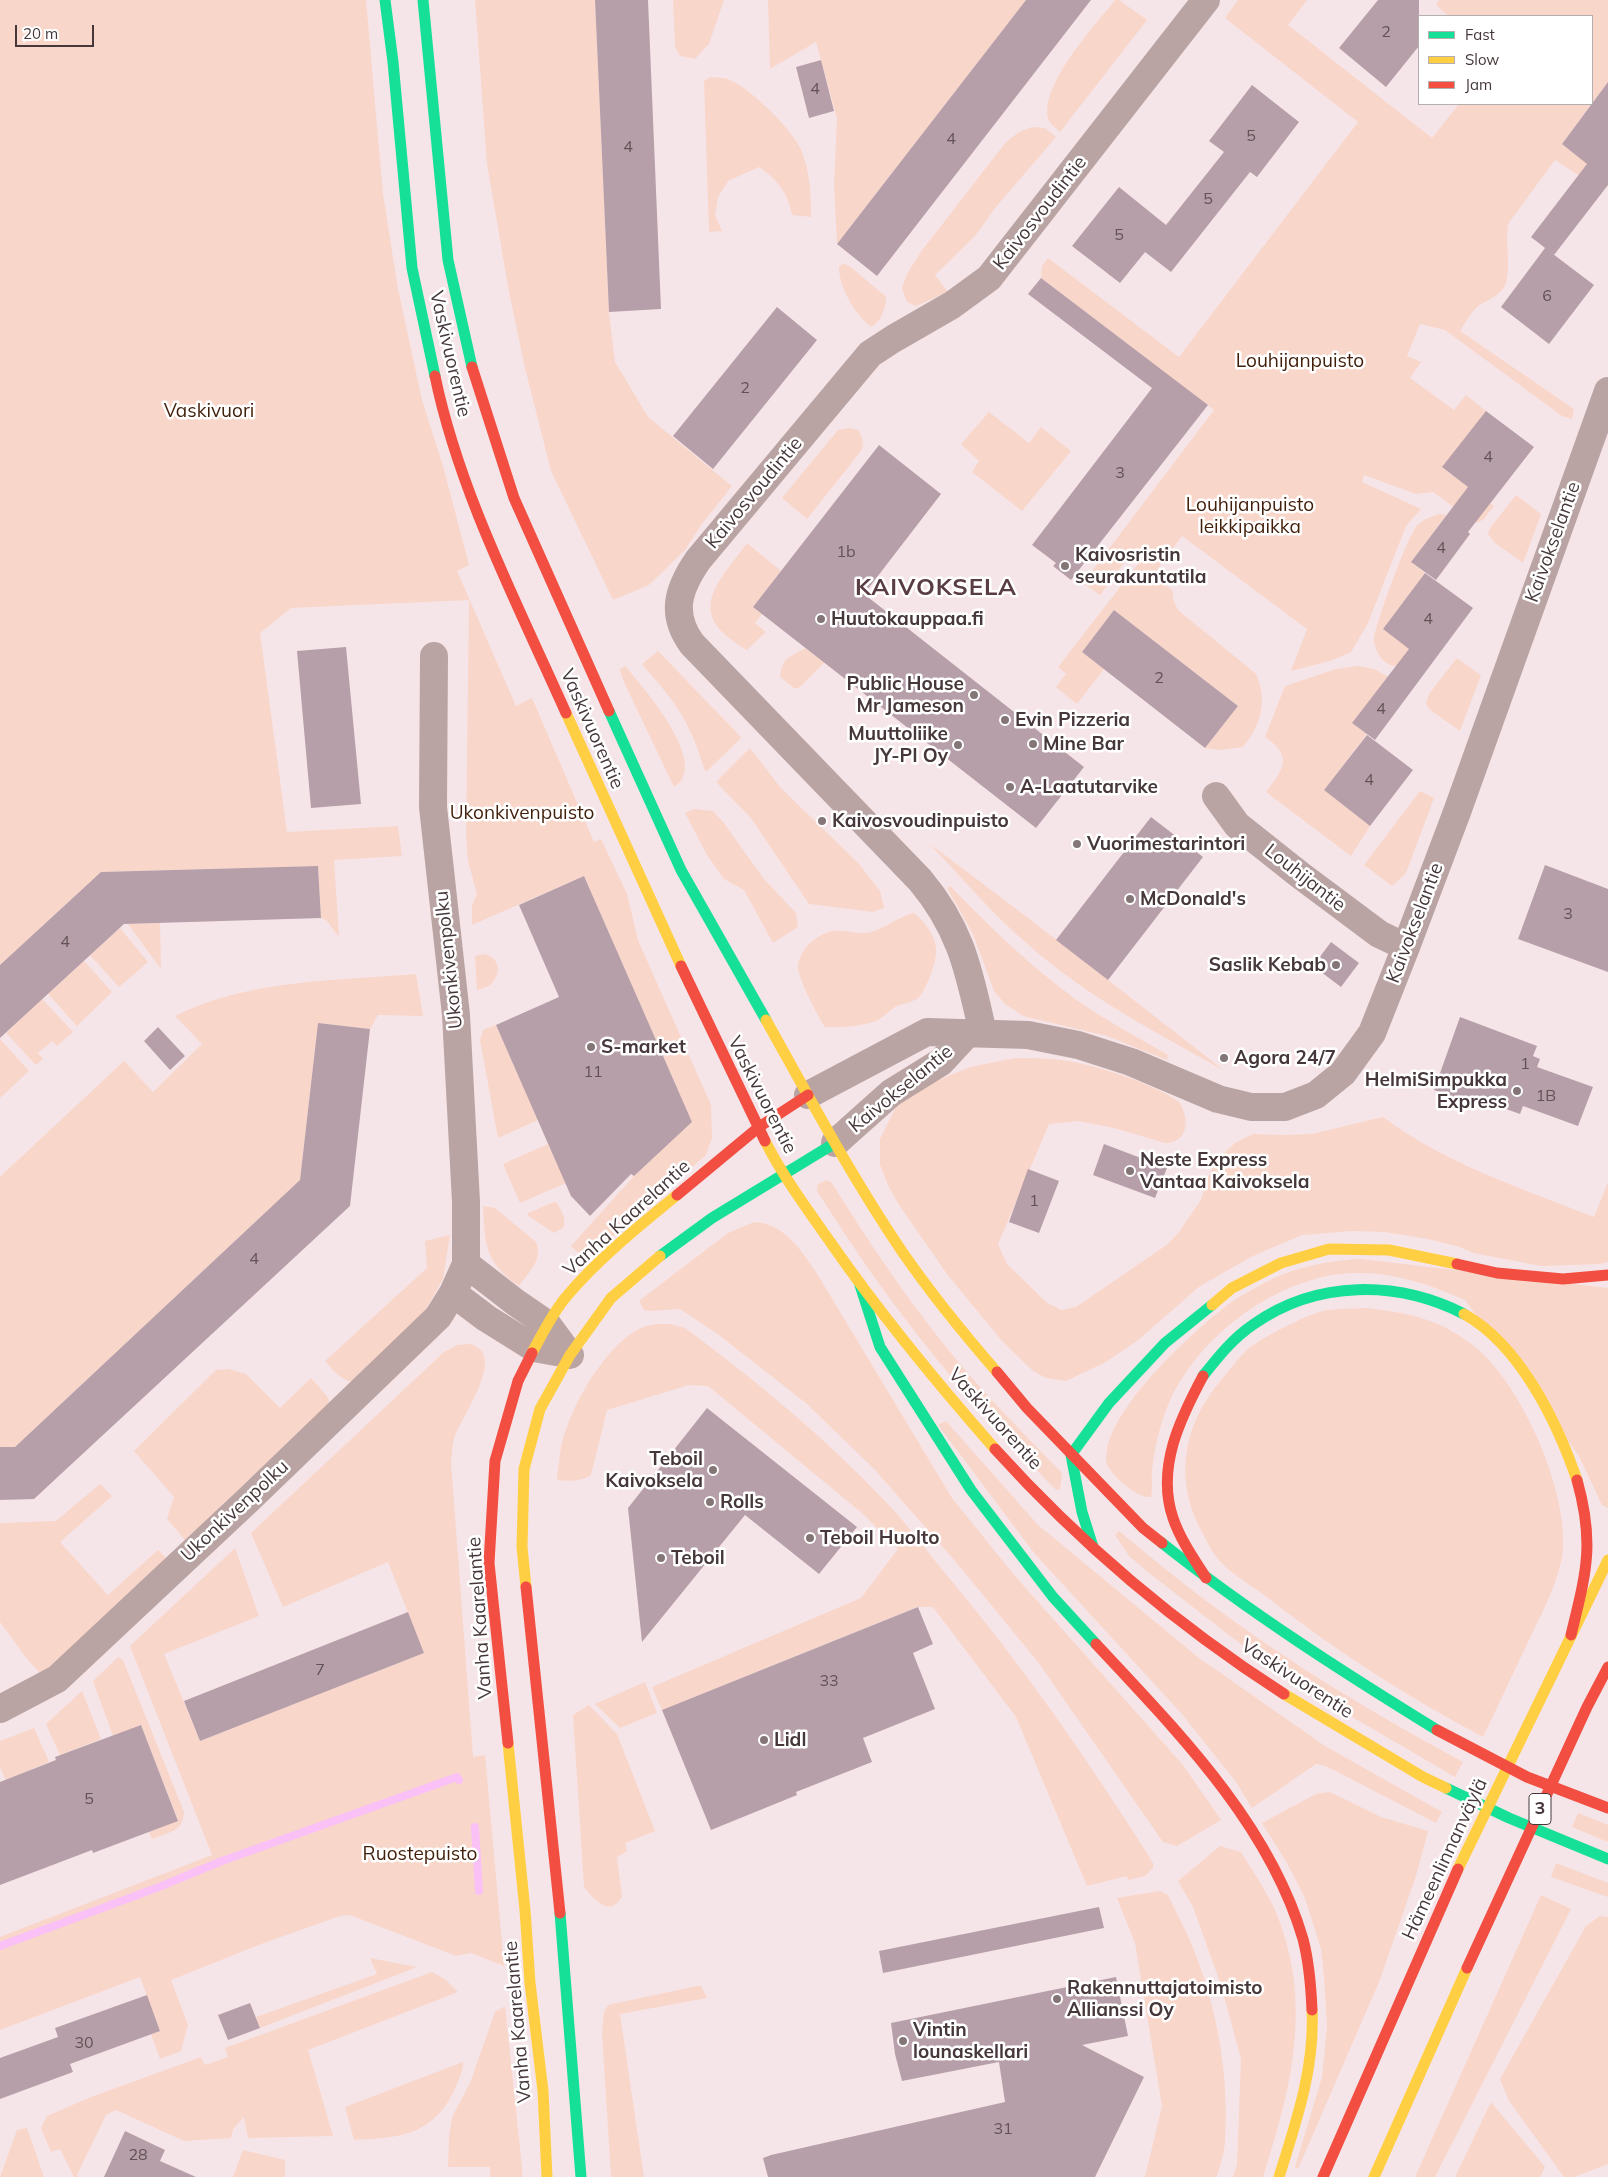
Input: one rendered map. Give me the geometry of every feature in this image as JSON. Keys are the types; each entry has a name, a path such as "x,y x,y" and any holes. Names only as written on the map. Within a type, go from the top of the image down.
{"main road":[{"name":"Vaskivuorentie","path":"386,0 412,268 438,392 464,476 490,544 659,921 735,1081 782,1174 860,1285 958,1407 1011,1466 1093,1547 1170,1612 1240,1665 1320,1717 1423,1777 1509,1818 1608,1859"},
{"name":"Vaskivuorentie","path":"422,0 448,260 473,373 514,498 566,618 682,870 835,1143 901,1250 968,1339 1027,1408 1143,1528 1206,1578 1340,1670 1441,1732 1527,1777 1608,1808"},
{"name":"Vanha Kaarelantie","path":"547,2177 543,2091 530,1984 526,1910 489,1563 495,1461 516,1390 534,1348 547,1324 566,1296 598,1263 639,1226 759,1127 808,1095"},
{"path":"581,2177 566,1979 522,1547 524,1469 540,1409 570,1355 611,1298 665,1252 712,1218 835,1143"},
{"path":"1093,1547 1082,1512 1071,1455 1108,1403 1164,1343 1232,1288 1281,1263 1328,1249 1389,1250 1497,1273 1563,1279 1608,1275"},
{"path":"860,1285 880,1347 971,1490 1053,1597 1179,1733 1214,1775 1245,1820 1269,1860 1291,1904 1303,1940 1311,1981 1313,2022 1308,2074 1299,2114 1279,2177"},
{"path":"1206,1578 1183,1540 1170,1509 1167,1480 1171,1446 1193,1392 1214,1361 1235,1339 1258,1321 1286,1305 1317,1293 1350,1287 1385,1289 1412,1294 1441,1304 1468,1317 1493,1336 1513,1358 1533,1385 1551,1418 1574,1473 1587,1516 1588,1557 1571,1635"},
{"name":"Hämeenlinnanväylä","path":"1323,2177 1448,1890 1608,1560"},
{"name":"3","path":"1374,2177 1492,1911 1587,1707 1607,1669"}],"street":[{"name":"Kaivosvoudintie","path":"975,1034 967,965 959,940 936,899 920,880 692,644 683,632 679,619 680,594 689,572 698,560 870,354 952,305 989,278 1206,0"},
{"name":"Kaivokselantie","path":"808,1095 927,1032 1028,1035 1078,1045 1131,1062 1218,1099 1251,1107 1285,1106 1316,1095 1343,1073 1372,1033 1406,947 1457,812 1608,392"},
{"name":"Ukonkivenpolku","path":"0,1709 57,1679 248,1500 432,1323 453,1293 466,1264 466,1202 456,1015 433,807 434,656"},
{"name":"Louhijantie","path":"1216,796 1235,823 1292,869 1378,934 1406,947"},
{"name":"Kaivokselantie","path":"835,1143 891,1093 941,1062 975,1034"},
{"path":"466,1264 547,1324 570,1355"},
{"path":"453,1293 486,1318 534,1348 570,1355"}],"green space":[{"name":"Vaskivuori","path":"0,0 366,0 383,194 398,289 422,400 443,466 469,565 457,571 516,706 532,698 594,842 601,839 627,894 638,940 711,1105 712,1138 706,1155 586,1260 571,1246 634,1176 692,1122 584,876 472,925 472,906 477,894 468,861 466,837 469,600 291,608 260,633 287,832 398,826 402,856 334,860 339,937 326,920 321,918 318,866 101,872 0,965"},
{"path":"475,0 595,0 609,312 615,362 648,417 732,486 701,525 685,550 649,585 613,600 551,471 525,368 509,292 487,164"},
{"path":"673,0 724,0 709,44 695,59 680,56 675,47"},
{"path":"768,0 1026,0 837,244 834,185 837,118 816,42 770,69"},
{"path":"1115,0 1119,0 1147,20 1060,132 1051,124 1047,111 1050,95 1069,59"},
{"name":"Louhijanpuisto","path":"1238,0 1307,0 1288,25 1432,138 1458,105 1590,105 1562,144 1590,166 1581,177 1555,160 1508,224 1508,268 1504,287 1497,295 1476,308 1460,331 1574,409 1572,419 1562,416 1445,330 1420,324 1407,356 1421,362 1410,378 1454,410 1466,395 1486,411 1443,468 1494,506 1483,520 1476,523 1433,492 1416,494 1364,475 1362,482 1421,509 1406,526 1368,623 1351,652 1333,660 1291,671 1307,629 1182,536 1153,575 1173,591 1173,599 1178,610 1256,674 1260,684 1262,694 1261,712 1249,739 1243,747 1220,750 1205,748 1238,706 1114,610 1082,652 1104,669 1077,704 1056,687 1066,674 1058,667 1138,564 1129,556 1100,595 1083,583 1214,410 1041,278 1042,266 1048,258 1179,357 1358,122 1225,18"},
{"path":"1439,0 1608,0 1608,89 1604,87 1593,102 1593,15 1447,15 1436,5"},
{"path":"710,77 730,80 750,93 772,112 791,134 802,152 807,168 811,217 792,215 788,200 781,187 759,167 728,181 718,197 715,215 722,231 709,232 704,81"},
{"path":"1032,127 1045,128 1056,137 996,207 975,236 935,275 948,292 916,306 907,302 902,288 907,274 920,253 1006,142 1019,132"},
{"path":"843,263 852,268 886,297 885,306 878,322 871,327 859,315 845,292 839,267"},
{"path":"989,412 1029,443 1041,427 1071,451 1022,511 972,472 979,461 961,444"},
{"path":"849,428 858,430 860,433 863,443 861,451 807,519 782,498 838,430"},
{"path":"1516,495 1541,514 1523,563 1495,543 1488,534 1490,528"},
{"path":"1439,514 1446,515 1411,562 1425,573 1383,629 1430,664 1427,669 1404,668 1392,665 1381,658 1374,639 1385,600 1416,527 1426,519"},
{"path":"747,543 781,571 753,607 762,614 755,623 766,632 747,650 728,637 716,624 711,612 711,599 716,586"},
{"path":"805,648 815,656 831,656 799,688 794,688 780,677 781,670 788,658"},
{"path":"658,651 741,738 707,771 705,771 695,741 686,722 669,696 642,664"},
{"path":"1456,659 1481,675 1460,731 1429,709 1426,704 1429,694"},
{"path":"625,666 658,707 680,744 685,762 684,776 674,787 623,680 620,669"},
{"path":"1358,666 1374,669 1388,677 1352,723 1367,734 1324,790 1370,826 1351,856 1266,792 1281,770 1283,757 1274,744 1265,737 1285,686 1336,669"},
{"path":"750,748 781,788 859,864 880,891 884,908 873,912 809,904 751,818 716,782"},
{"path":"1420,791 1434,798 1406,873 1392,886 1364,865"},
{"path":"694,809 713,811 723,822 764,879 796,913 798,927 773,943 744,890 724,879 707,855 685,813"},
{"path":"930,844 1225,1071 1125,1014 1054,966 1005,924"},
{"path":"950,886 1010,945 1057,985 1120,1028 1168,1055 1167,1060 1107,1036 1023,1016 1005,1004 994,991 973,934 947,888"},
{"path":"914,913 922,920 934,938 936,948 928,982 918,998 894,1007 873,1022 852,1026 825,1027 801,980 798,967 801,955 805,949 815,939 827,933 837,931 871,932"},
{"path":"160,923 161,969 128,924"},
{"path":"120,928 148,962 119,987 90,955"},
{"path":"484,954 493,958 498,970 491,984 477,990 475,956"},
{"path":"84,961 112,992 77,1026 48,994"},
{"path":"416,974 423,1016 378,1015 370,1029 318,1023 300,1180 15,1447 0,1447 0,1177 124,1061 153,1092 202,1044 175,1016 203,1004 263,988"},
{"path":"42,999 73,1032 57,1046 52,1041 38,1053 43,1059 36,1065 6,1033"},
{"path":"496,1025 538,1120 498,1138 480,1040 483,1030"},
{"path":"0,1039 29,1071 0,1098"},
{"path":"1015,1058 1068,1061 1095,1067 1141,1082 1169,1095 1179,1102 1185,1115 1186,1122 1183,1134 1173,1142 1165,1143 1114,1128 1079,1121 1049,1124 998,1244 1007,1264 1046,1302 1061,1310 1076,1307 1168,1244 1179,1232 1201,1200 1206,1182 1216,1161 1235,1143 1253,1134 1312,1134 1383,1117 1431,1148 1457,1161 1594,1217 1608,1182 1608,1262 1600,1264 1542,1266 1473,1253 1460,1247 1428,1239 1385,1232 1352,1231 1302,1235 1253,1256 1200,1286 1137,1341 1106,1362 1066,1381 1046,1378 1033,1371 1002,1341 947,1274 899,1205 880,1165 880,1139 897,1105 927,1085 970,1067"},
{"path":"548,1144 566,1183 520,1203 503,1164"},
{"path":"827,1180 832,1183 895,1279 947,1348 965,1370 1062,1473 1060,1489 1056,1490 976,1406 892,1301 817,1191 818,1184"},
{"path":"554,1202 561,1209 564,1222 563,1228 554,1233 527,1215"},
{"path":"483,1206 495,1208 536,1242 538,1254 534,1266 519,1286 508,1278 493,1261 486,1242"},
{"path":"754,1222 775,1227 798,1247 816,1272 952,1498 1015,1576 1183,1765 1221,1820 1177,1846 1163,1842 1038,1662 955,1561 875,1470 807,1404 719,1335 680,1309 644,1310 639,1301 644,1297 728,1233"},
{"path":"450,1235 443,1279 425,1311 353,1382 341,1377 325,1361 427,1268 425,1241"},
{"path":"1361,1259 1608,1288 1608,1508 1602,1505 1579,1456 1465,1300 1413,1281 1386,1275 1359,1273 1330,1276 1301,1283 1273,1296 1246,1312 1221,1332 1199,1355 1181,1379 1168,1405 1154,1454 1151,1497 1135,1492 1114,1475 1106,1461 1107,1449 1114,1430 1125,1410 1158,1369 1214,1316 1230,1303 1278,1276 1303,1268 1341,1260"},
{"path":"1368,1308 1429,1320 1457,1334 1482,1353 1498,1371 1528,1417 1540,1444 1558,1499 1563,1549 1555,1583 1483,1737 1370,1671 1316,1634 1231,1571 1214,1554 1194,1516 1186,1479 1188,1442 1203,1406 1235,1363 1254,1344 1315,1313 1334,1309"},
{"path":"656,1324 670,1324 685,1328 738,1368 838,1454 909,1528 1002,1643 1080,1751 1153,1863 1153,1868 1145,1876 1128,1880 1127,1876 1087,1886 1016,1717 933,1607 917,1607 662,1710 652,1687 861,1598 898,1549 862,1513 708,1386 689,1385 607,1410 591,1475 579,1480 557,1480 560,1452 565,1431 573,1411 588,1384 607,1357 629,1335 641,1328"},
{"name":"Ruostepuisto","path":"470,1344 481,1350 485,1360 484,1373 454,1439 451,1462 473,1757 485,1755 504,1966 471,1953 456,1956 350,1915 340,1916 261,1944 171,1980 188,2025 181,2051 160,2059 151,2034 160,2031 140,1977 0,2030 0,1937 212,1855 130,1646 235,1548 259,1616 164,1654 200,1741 424,1653 388,1562 283,1607 251,1533 444,1352 457,1345"},
{"path":"228,1369 246,1374 280,1408 311,1378 327,1396 330,1403 185,1540 167,1519 174,1497 134,1451 216,1370"},
{"path":"946,1421 1038,1525 1199,1658 1325,1746 1442,1812 1436,1823 1326,1766 1316,1764 1252,1808 1236,1782 1181,1713 1035,1554 938,1425"},
{"path":"100,1484 112,1496 60,1542 108,1595 158,1550 166,1558 42,1675 27,1659 0,1622 0,1523 56,1521"},
{"path":"1119,1531 1172,1575 1267,1644 1364,1706 1463,1762 1455,1777 1313,1694 1256,1656 1129,1556 1115,1535"},
{"path":"118,1657 123,1660 184,1812 181,1824 178,1827 169,1833 152,1839 149,1832 178,1820 141,1725 113,1736 93,1681"},
{"path":"645,1682 657,1713 620,1728 595,1704"},
{"path":"82,1691 101,1739 60,1755 46,1724"},
{"path":"589,1705 617,1734 655,1831 625,1843 627,1851 617,1857 622,1896 612,1906 602,1905 584,1887 573,1715"},
{"path":"34,1728 49,1762 6,1780 0,1767 0,1741"},
{"path":"1330,1792 1381,1817 1428,1831 1416,1876 1379,1982 1298,2169 1295,2167 1322,2077 1327,2027 1324,1977 1321,1949 1305,1898 1287,1863 1262,1823 1316,1794"},
{"path":"1578,1813 1608,1825 1608,1842 1572,1827"},
{"path":"1220,1846 1241,1852 1269,1899 1277,1915 1288,1949 1294,1982 1296,2015 1289,2080 1282,2112 1263,2177 1233,2177 1237,2164 1241,2059 1221,1985 1193,1907 1178,1881"},
{"path":"1556,1863 1608,1883 1608,1897 1551,1877"},
{"path":"1160,1891 1168,1895 1186,1931 1203,1975 1216,2021 1223,2069 1226,2116 1225,2145 1217,2177 1145,2177 1162,2106 1135,1943 1117,1898"},
{"path":"1541,1895 1571,1909 1435,2177 1415,2177"},
{"path":"1600,1916 1608,1917 1608,2164 1574,2177 1564,2177 1509,2101 1500,2079 1586,1926"},
{"path":"370,1958 417,1967 260,2028 256,2017 377,1974"},
{"path":"432,1972 446,1980 458,1992 308,2050 333,2136 248,2138 244,2117 233,2129 231,2138 184,2141 116,2110 106,2115 77,2175 79,2177 74,2177 60,2149 51,2152 41,2128 47,2116 91,2097 201,2057 205,2065 228,2057 225,2048"},
{"path":"701,1986 707,1998 620,2014 644,2177 611,2177 602,2033 604,2012 608,2005"},
{"path":"505,2006 522,2177 490,2177 490,2167 448,2167 452,2117 470,2083 495,2012"},
{"path":"463,2062 459,2080 445,2106 424,2126 412,2132 385,2138 354,2140 345,2107"},
{"path":"1491,2102 1545,2167 1540,2177 1455,2177"},
{"path":"27,2128 44,2177 0,2177 17,2130"},
{"path":"243,2150 285,2160 285,2177 233,2177"}],"building":[{"path":"595,0 648,0 661,309 609,312"},
{"path":"1026,0 1091,0 877,276 837,244"},
{"path":"1378,0 1419,0 1418,47 1386,87 1339,48"},
{"path":"821,60 834,111 809,118 796,67"},
{"path":"1608,82 1608,185 1554,255 1531,237 1587,164 1562,144 1591,105 1593,105 1593,102"},
{"path":"1252,85 1299,122 1257,177 1250,172 1171,272 1145,252 1120,283 1072,246 1119,187 1166,225 1224,152 1209,141"},
{"path":"1545,248 1594,285 1549,344 1501,307"},
{"path":"1041,278 1208,405 1071,580 1053,566 1056,563 1032,545 1152,388 1028,294"},
{"path":"777,307 817,340 713,469 673,436"},
{"path":"1486,411 1534,447 1468,532 1470,534 1436,580 1411,562 1468,487 1442,467"},
{"path":"879,445 941,494 864,594 1084,767 1036,828 753,607"},
{"path":"1425,573 1473,608 1375,740 1352,723 1409,649 1383,629"},
{"path":"1114,610 1238,706 1205,748 1082,652"},
{"path":"346,647 361,804 311,808 297,651"},
{"path":"1367,735 1413,770 1370,826 1324,790"},
{"path":"1151,817 1203,857 1108,980 1056,940"},
{"path":"1545,865 1608,889 1608,972 1518,939"},
{"path":"318,866 321,918 124,924 0,1038 0,965 101,872"},
{"path":"584,876 692,1122 634,1176 631,1174 590,1216 571,1196 496,1025 559,997 519,905"},
{"path":"1331,942 1359,963 1341,987 1313,966"},
{"path":"1460,1017 1537,1046 1533,1056 1540,1059 1537,1067 1593,1087 1578,1126 1523,1106 1520,1114 1478,1099 1475,1106 1434,1090"},
{"path":"318,1023 370,1029 350,1206 34,1499 0,1500 0,1447 15,1447 300,1180"},
{"path":"158,1027 185,1056 170,1070 144,1041"},
{"path":"1104,1144 1167,1168 1155,1198 1093,1175"},
{"path":"1028,1169 1059,1181 1039,1233 1009,1222"},
{"path":"707,1408 857,1527 819,1574 745,1515 642,1642 628,1508"},
{"path":"918,1607 933,1644 913,1653 935,1709 863,1738 872,1762 796,1792 797,1795 711,1830 662,1710"},
{"path":"408,1612 424,1653 200,1741 184,1701"},
{"path":"141,1725 178,1821 93,1853 92,1850 0,1885 0,1782 56,1760 55,1757"},
{"path":"1099,1907 1104,1928 883,1973 879,1951"},
{"path":"1116,1977 1128,2036 1082,2045 1144,2077 1095,2177 768,2177 763,2158 771,2155 1005,2102 999,2062 902,2081 895,2054 891,2023"},
{"path":"147,1995 160,2031 70,2064 73,2072 0,2099 0,2058 58,2037 55,2028"},
{"path":"250,2003 260,2028 228,2040 218,2015"},
{"path":"125,2131 165,2150 160,2161 196,2177 104,2177"}],"waterway":[{"path":"0,1946 159,1887 222,1861 457,1777 459,1780"},
{"path":"475,1827 479,1891"}],"traffic: fast":[{"path":"385,0 393,62 412,268 435,376"},
{"path":"423,0 448,260 472,367"},
{"path":"609,711 681,870 766,1020"},
{"path":"660,1256 712,1218 835,1143"},
{"path":"860,1285 880,1347 971,1490 1053,1597 1096,1644"},
{"path":"1203,1376 1220,1355 1246,1329 1278,1310 1304,1299 1330,1293 1358,1290 1385,1291 1412,1295 1464,1314"},
{"path":"1093,1547 1082,1512 1071,1455 1109,1403 1165,1343 1212,1305"},
{"path":"1162,1543 1228,1593 1297,1641 1437,1730"},
{"path":"1446,1788 1509,1818 1608,1859"},
{"path":"560,1913 581,2177"}],"traffic: slow":[{"path":"566,713 681,966"},
{"path":"766,1020 865,1194 901,1250 935,1297 997,1372"},
{"path":"765,1141 796,1193 850,1270 931,1374 995,1449"},
{"path":"532,1353 556,1310 578,1283 619,1243 677,1195"},
{"path":"1212,1305 1232,1288 1281,1263 1329,1249 1389,1250 1457,1264"},
{"path":"526,1587 522,1547 524,1469 540,1409 570,1355 611,1298 660,1256"},
{"path":"1464,1314 1484,1328 1502,1345 1534,1387 1559,1434 1577,1480"},
{"path":"1458,1869 1608,1560"},
{"path":"1284,1694 1423,1777 1446,1788"},
{"path":"508,1743 525,1910 530,1983 543,2091 547,2177"},
{"path":"1374,2177 1467,1968"},
{"path":"1279,2177 1303,2095 1310,2053 1312,2010"}],"traffic: jam":[{"path":"472,367 514,498 609,711"},
{"path":"435,376 446,419 474,505 566,713"},
{"path":"681,966 765,1141"},
{"path":"677,1195 759,1127 808,1095"},
{"path":"1457,1264 1497,1273 1563,1279 1608,1275"},
{"path":"508,1743 489,1563 495,1461 518,1381 532,1353"},
{"path":"997,1372 1027,1408 1143,1528 1162,1543"},
{"path":"1203,1376 1186,1409 1173,1444 1167,1481 1168,1499 1179,1534 1206,1578"},
{"path":"995,1449 1061,1517 1131,1581 1206,1640 1284,1694"},
{"path":"1571,1635 1581,1594 1587,1541 1583,1502 1577,1480"},
{"path":"526,1587 560,1913"},
{"path":"1096,1644 1157,1710 1217,1780 1244,1817 1268,1856 1288,1897 1303,1939 1307,1956 1312,2010"},
{"path":"1467,1968 1587,1707 1608,1667"},
{"path":"1437,1730 1527,1777 1608,1808"},
{"path":"1323,2177 1458,1869"}],"place":[{"name":"Kaivosristin seurakuntatila","path":"1065,566"},
{"name":"Huutokauppaa.fi","path":"821,619"},
{"name":"Public House Mr Jameson","path":"974,695"},
{"name":"Evin Pizzeria","path":"1005,720"},
{"name":"Mine Bar","path":"1033,744"},
{"name":"Muuttoliike JY-PI Oy","path":"958,745"},
{"name":"A-Laatutarvike","path":"1010,787"},
{"name":"Kaivosvoudinpuisto","path":"822,821"},
{"name":"Vuorimestarintori","path":"1077,844"},
{"name":"McDonald's","path":"1130,899"},
{"name":"Saslik Kebab","path":"1336,965"},
{"name":"S-market","path":"591,1047"},
{"name":"Agora 24/7","path":"1224,1058"},
{"name":"HelmiSimpukka Express","path":"1517,1091"},
{"name":"Neste Express Vantaa Kaivoksela","path":"1130,1171"},
{"name":"Teboil Kaivoksela","path":"713,1470"},
{"name":"Rolls","path":"710,1502"},
{"name":"Teboil Huolto","path":"810,1538"},
{"name":"Teboil","path":"661,1558"},
{"name":"Lidl","path":"764,1740"},
{"name":"Rakennuttajatoimisto Allianssi Oy","path":"1057,1999"},
{"name":"Vintin lounaskellari","path":"903,2041"}],"district":[{"name":"KAIVOKSELA","path":"936,588"}],"park label":[{"name":"Louhijanpuisto leikkipaikka","path":"1250,516"},
{"name":"Ukonkivenpuisto","path":"522,813"}]}
